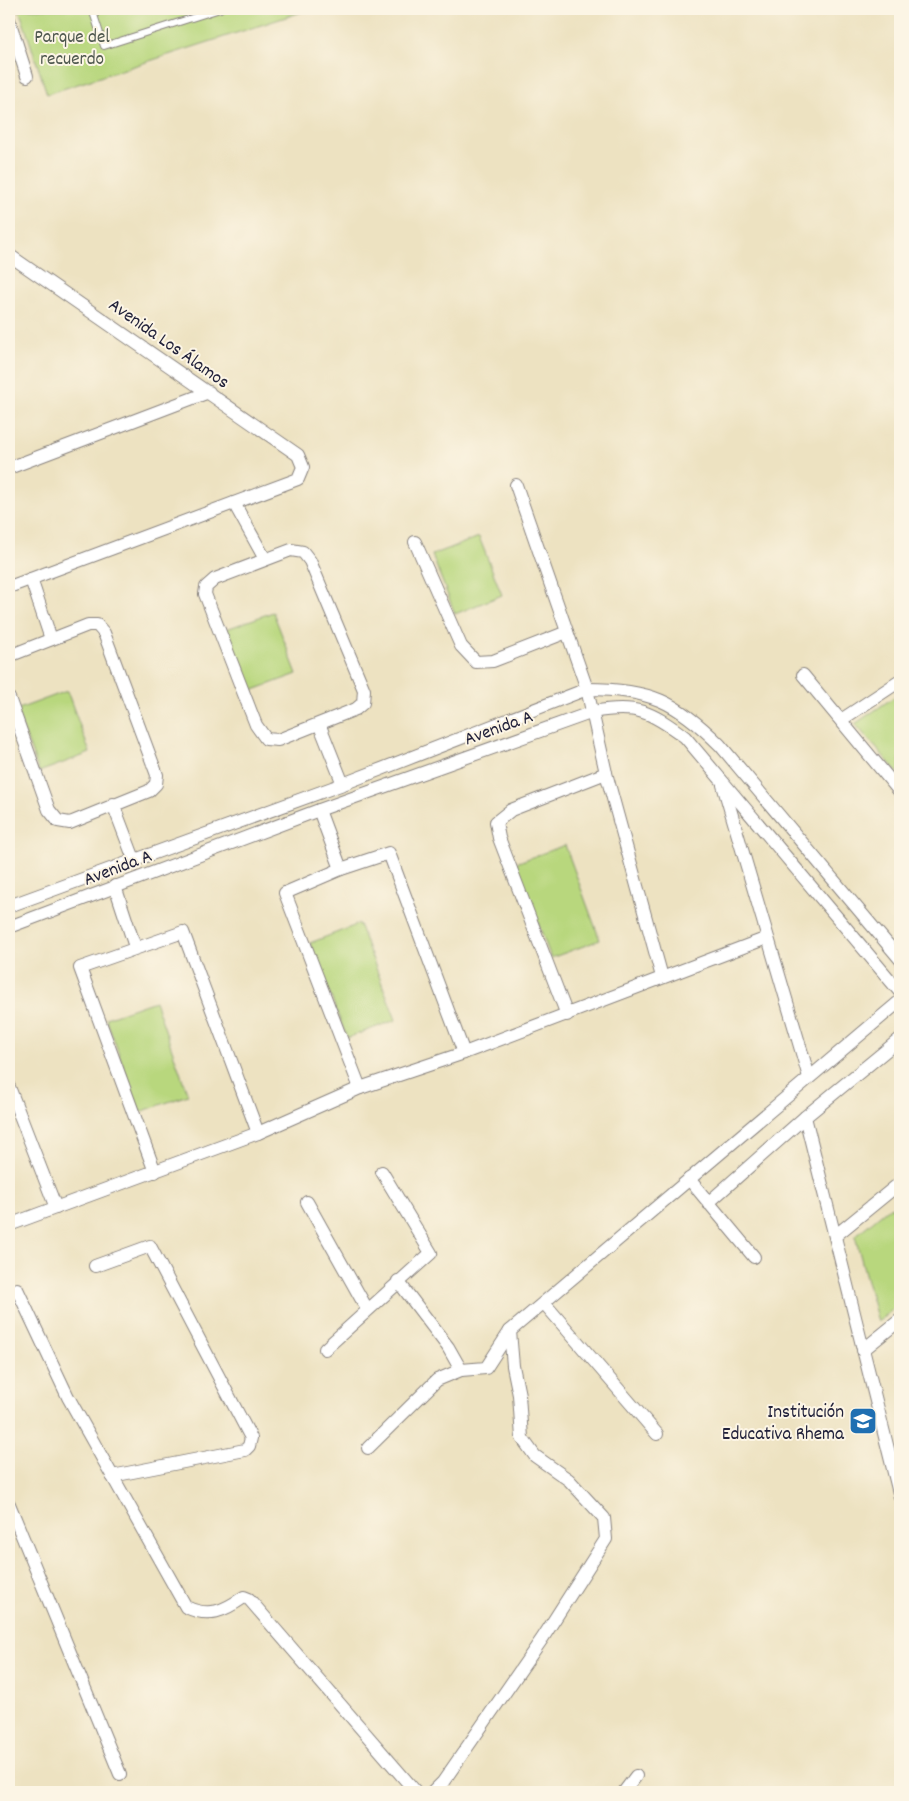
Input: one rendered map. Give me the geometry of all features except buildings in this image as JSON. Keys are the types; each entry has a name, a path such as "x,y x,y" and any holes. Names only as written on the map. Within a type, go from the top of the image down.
{"street":[{"path":"9,20 27,76"},
{"name":"Avenida Los Álamos","path":"9,255 298,455 303,466 298,479 234,503"},
{"path":"9,468 209,392"},
{"path":"516,485 587,689 606,773 662,977"},
{"path":"9,587 234,503 264,559"},
{"path":"416,542 461,646 476,662 493,661 567,632"},
{"path":"291,550 303,552 310,561 364,690 363,703 356,709 320,726 278,740 266,739 256,725 205,594 206,587 215,579 291,550"},
{"path":"31,579 51,638"},
{"path":"9,656 51,638 88,625 97,625 104,633 157,775 156,784 149,791 70,823 58,821 49,810 9,698"},
{"path":"803,675 900,792"},
{"path":"841,720 900,681"},
{"name":"Avenida A","path":"9,906 343,784 587,689 619,689 650,695 676,707 701,726 720,745 900,959"},
{"name":"Avenida A","path":"9,927 319,810 593,712 620,707 652,716 685,737 900,992"},
{"path":"320,726 343,784"},
{"path":"567,1015 499,838 496,822 511,810 606,773"},
{"path":"722,780 809,1077"},
{"path":"113,804 129,861 130,881"},
{"path":"319,810 341,869"},
{"path":"360,1088 285,893 341,869 389,853 464,1053"},
{"path":"115,886 135,947"},
{"path":"155,1172 80,968 135,947 183,932 258,1134"},
{"path":"9,1225 258,1134 360,1088 464,1053 767,938"},
{"path":"368,1448 437,1380 460,1370 486,1368 510,1331 900,1000"},
{"path":"708,1203 805,1117 900,1040"},
{"path":"9,1087 56,1208"},
{"path":"805,1117 864,1350 897,1467 900,1497"},
{"path":"325,1349 431,1253 382,1172"},
{"path":"688,1179 754,1257"},
{"path":"835,1236 900,1183"},
{"path":"307,1202 367,1310"},
{"path":"94,1266 150,1246 251,1438 249,1446 245,1450 112,1476"},
{"path":"398,1281 448,1347 460,1370"},
{"path":"9,1292 17,1289 68,1397 186,1607 197,1612 212,1612 226,1609 244,1597 249,1599 416,1792"},
{"path":"544,1303 657,1434"},
{"path":"864,1350 900,1320"},
{"path":"433,1792 443,1782 542,1639 606,1539 604,1518 569,1480 535,1456 522,1438 519,1395 513,1366 510,1331"},
{"path":"9,1504 120,1774"},
{"path":"624,1792 636,1776"}],"lane":[{"path":"92,9 104,46 220,9"}],"green space":[{"name":"Parque del recuerdo","path":"19,9 311,9 47,94"},
{"path":"479,537 502,595 455,614 432,555"},
{"path":"273,612 297,674 248,692 224,630"},
{"path":"67,691 90,753 39,772 16,710"},
{"path":"900,693 900,775 855,724"},
{"path":"565,845 600,940 551,958 516,863"},
{"path":"359,924 396,1020 347,1038 310,943"},
{"path":"155,1001 188,1095 140,1112 106,1018"},
{"path":"891,1206 900,1217 900,1303 878,1322 855,1236"}],"place":[{"name":"Institución Educativa Rhema","path":"863,1421"}]}
